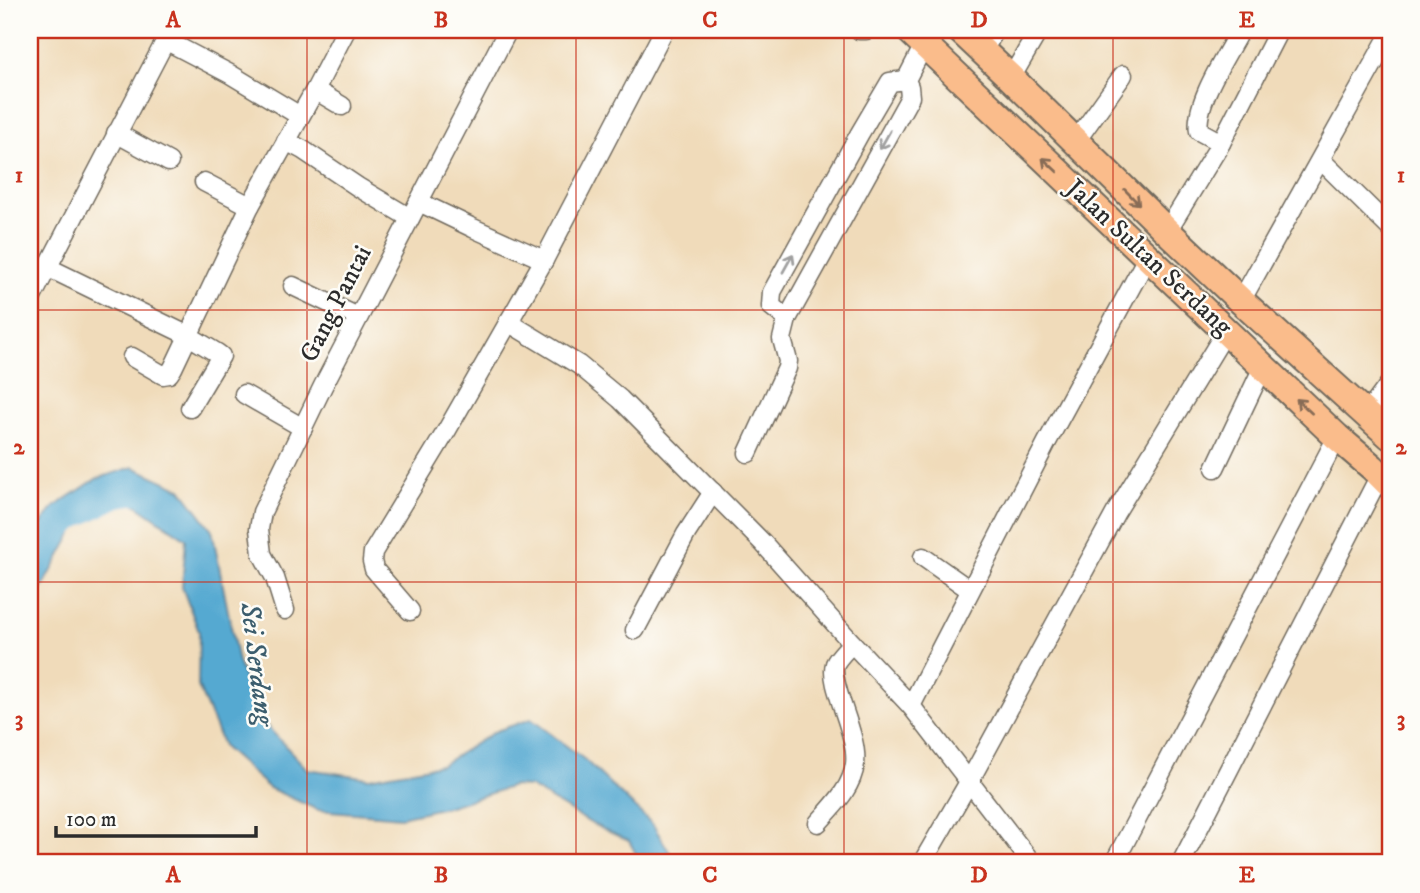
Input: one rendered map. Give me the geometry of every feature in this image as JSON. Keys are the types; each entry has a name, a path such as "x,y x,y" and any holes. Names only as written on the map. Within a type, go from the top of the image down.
{"highway":[{"name":"Jalan Sultan Serdang","path":"960,30 989,41 1011,78 1167,231 1390,436"},
{"name":"Jalan Sultan Serdang","path":"917,37 1337,438 1385,480"}],"street":[{"path":"132,357 163,375 173,368 250,206 346,30"},
{"name":"Gang Pantai","path":"285,610 280,591 262,554 262,512 358,317 508,30"},
{"path":"410,611 374,569 373,552 447,430 544,260 664,30"},
{"path":"859,30 866,30"},
{"path":"1011,78 1039,30"},
{"path":"1221,143 1199,131 1198,118 1208,92 1240,30"},
{"path":"1167,231 1221,143 1279,30"},
{"path":"1241,300 1390,34"},
{"path":"30,301 168,35 300,116"},
{"path":"748,453 787,368 788,361 782,339 787,319 910,97 906,79 917,37"},
{"path":"1076,141 1123,75"},
{"path":"787,319 771,306 772,292 890,82 906,79"},
{"path":"315,90 342,106"},
{"path":"116,133 169,162"},
{"path":"286,141 410,218"},
{"path":"1321,160 1390,228"},
{"path":"204,181 250,206"},
{"path":"832,184 852,199"},
{"path":"419,202 544,260"},
{"path":"911,706 1047,442 1147,256"},
{"path":"47,267 189,336 221,356 190,408"},
{"path":"293,286 358,317"},
{"path":"508,322 579,365 599,381 763,543 911,706 1032,863"},
{"path":"922,863 969,782 1115,512 1226,331"},
{"path":"1215,468 1263,367"},
{"path":"1367,414 1390,383"},
{"path":"244,394 303,428"},
{"path":"1114,863 1337,438"},
{"path":"1181,863 1385,480"},
{"path":"635,630 686,534 713,492"},
{"path":"923,557 970,590"},
{"path":"818,823 846,790 855,765 851,730 835,679 835,664 852,643"}],"water":[{"path":"133,467 181,489 212,530 238,662 261,720 307,769 369,778 441,765 496,731 531,719 585,760 653,825 676,863 641,863 629,841 594,825 530,787 513,786 450,806 401,817 318,810 269,788 224,748 198,686 199,632 182,587 186,539 122,495 87,507 44,585 30,601 30,539 54,507 96,479"}],"waterway":[{"name":"Sei Serdang","path":"30,561 72,518 117,495 138,492"}]}
